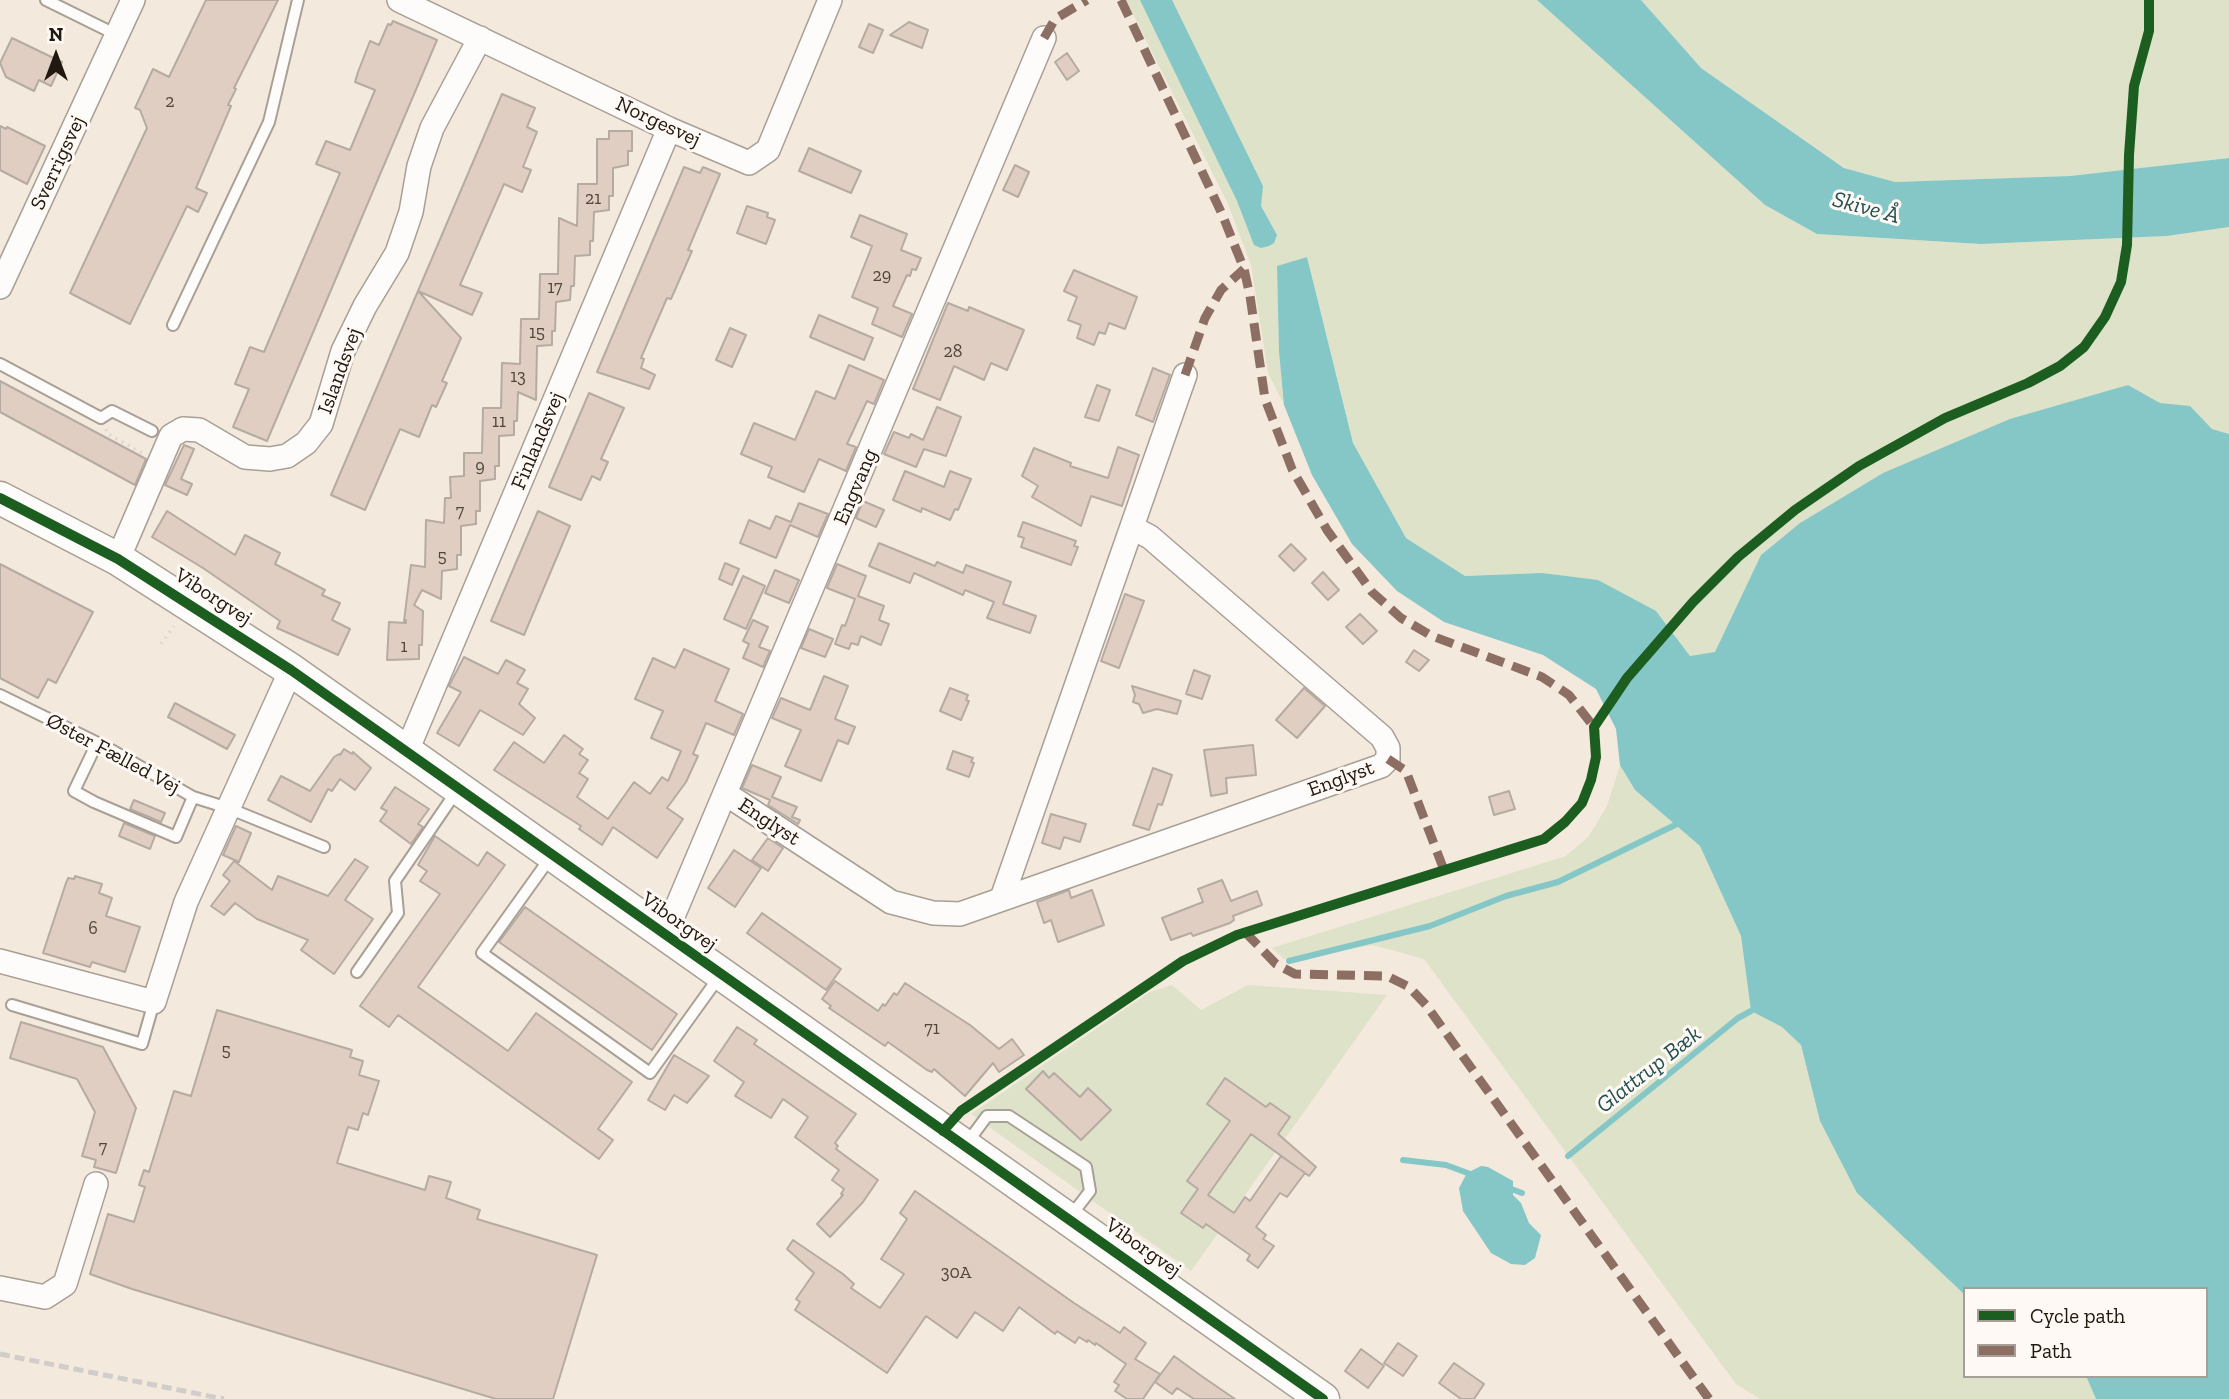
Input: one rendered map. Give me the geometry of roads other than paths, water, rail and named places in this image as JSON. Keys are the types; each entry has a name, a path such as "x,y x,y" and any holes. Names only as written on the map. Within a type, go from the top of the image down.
{"street":[{"name":"Sverrigsvej","path":"1,283 133,0"},
{"name":"Norgesvej","path":"399,0 669,129 749,163 768,150 830,0"},
{"name":"Islandsvej","path":"118,559 171,436 183,429 198,430 245,457 270,459 287,456 306,443 321,424 343,351 365,306 397,253 411,212 419,166 432,128 480,38"},
{"name":"Engvang","path":"665,935 1044,38"},
{"name":"Finlandsvej","path":"406,753 669,129"},
{"path":"1002,898 1185,375"},
{"name":"Viborgvej","path":"0,498 118,559 291,670 1323,1399"},
{"name":"Englyst","path":"726,794 891,902 933,913 960,914 1381,766 1388,759 1388,748 1382,737 1150,537 1133,528"},
{"path":"0,961 154,1002 186,902 291,670"},
{"path":"0,1288 45,1297 65,1284 96,1184"}],"lane":[{"path":"46,0 117,35"},
{"path":"173,325 270,122 298,0"},
{"path":"0,364 100,418 112,411 152,430"},
{"name":"Øster Fælled Vej","path":"0,695 97,743 193,797 228,808 324,847"},
{"path":"97,743 74,791 176,837 193,797"},
{"path":"357,972 398,913 395,881 458,790"},
{"path":"552,856 482,953 650,1073 720,975"},
{"path":"12,1004 142,1044 154,1002"},
{"path":"964,1146 987,1116 1009,1116 1086,1167 1090,1191 1069,1220"}],"water":[{"path":"1140,0 1172,0 1263,186 1261,206 1277,235 1274,243 1269,246 1261,248 1254,245 1237,201"},
{"name":"Skive Å","path":"1537,0 1641,0 1701,68 1844,168 1895,182 2070,176 2229,158 2229,227 2167,236 1981,244 1817,234 1765,205"},
{"path":"1307,257 1353,443 1406,538 1465,576 1542,573 1598,580 1656,611 1690,656 1715,652 1761,555 1800,523 1883,473 2010,419 2128,385 2160,403 2190,406 2212,429 2229,434 2229,1399 2096,1399 2087,1378 2208,1378 2208,1287 1963,1287 1963,1293 1857,1193 1820,1121 1801,1045 1782,1027 1751,1011 1741,936 1700,846 1635,790 1620,765 1616,729 1596,689 1543,655 1444,622 1397,591 1352,544 1312,475 1284,405 1279,352 1277,266"},
{"path":"1481,1166 1513,1181 1513,1195 1521,1203 1529,1223 1541,1235 1535,1258 1525,1265 1511,1264 1491,1253 1463,1211 1459,1188 1467,1173"}],"waterway":[{"path":"1289,961 1430,926 1506,896 1558,882 1675,825"},
{"name":"Glattrup Bæk","path":"1568,1156 1738,1018 1751,1011"},
{"name":"Glattrup Bæk","path":"1403,1160 1446,1165 1473,1175"},
{"name":"Glattrup Bæk","path":"1506,1187 1522,1193"}],"railway":[{"path":"0,1354 224,1399"}]}
